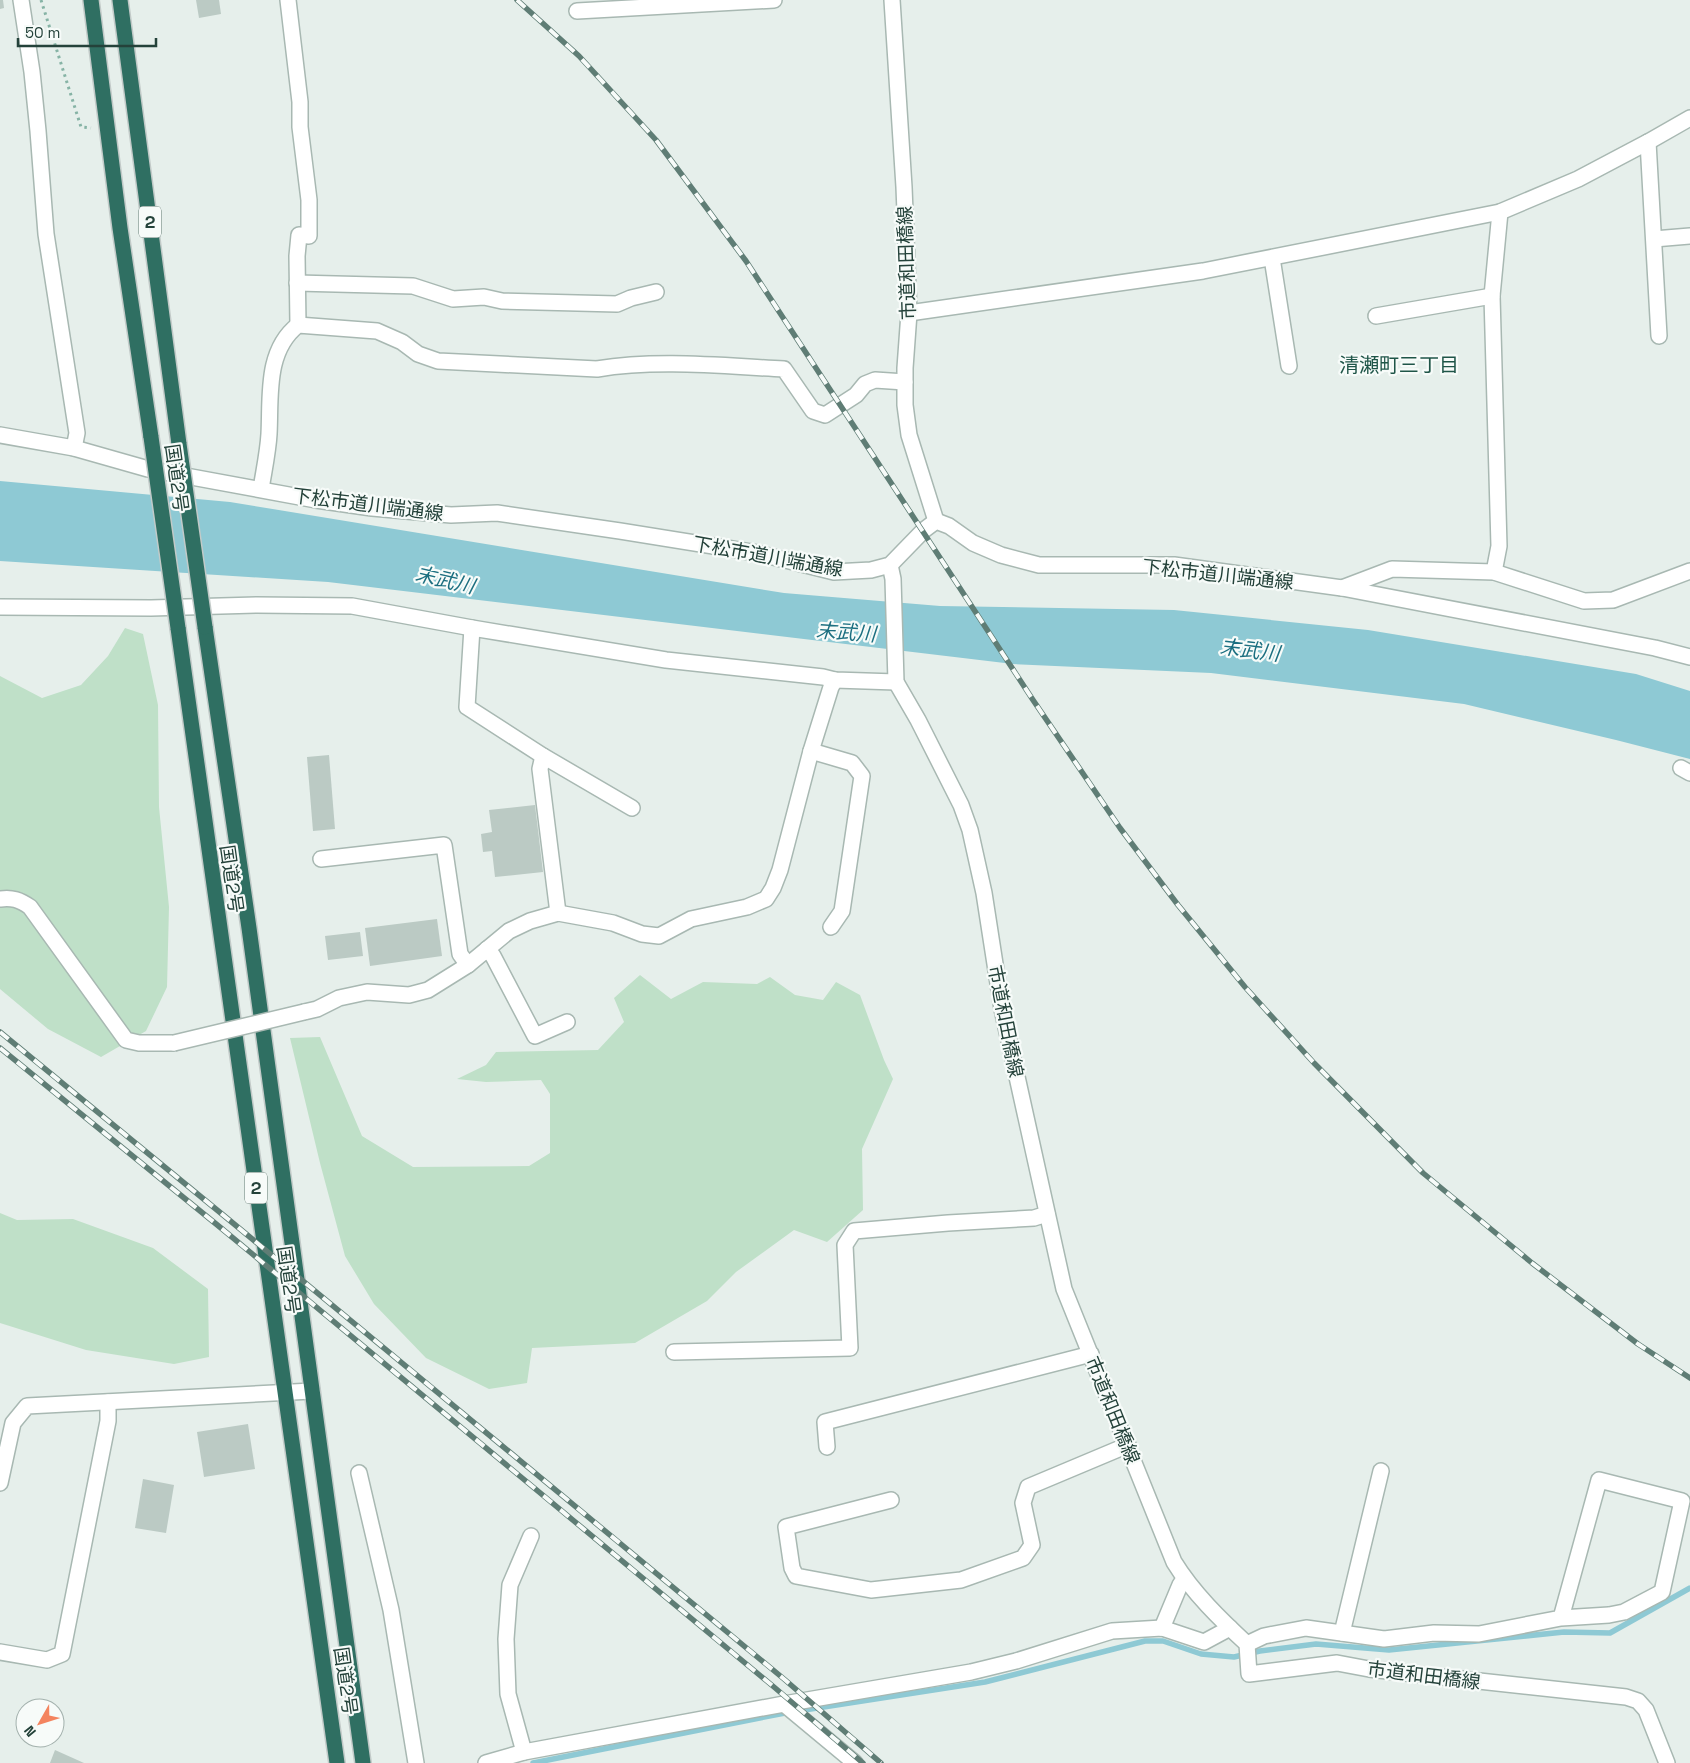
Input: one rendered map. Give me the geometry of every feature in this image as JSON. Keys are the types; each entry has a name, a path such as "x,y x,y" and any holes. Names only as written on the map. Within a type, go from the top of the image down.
{"highway":[{"name":"国道2号","path":"91,0 120,228 337,1763"},
{"name":"国道2号","path":"120,0 179,444 249,928 364,1763"}],"street":[{"path":"21,0 32,72 46,234 77,433 74,448"},
{"path":"288,0 309,200 309,236 299,235 297,256 298,325"},
{"path":"577,11 774,0"},
{"name":"市道和田橋線","path":"892,0 904,187 909,313 905,405 909,435 936,521"},
{"path":"909,313 1202,271 1500,212 1578,179 1690,118"},
{"path":"1648,142 1659,336"},
{"path":"1494,572 1499,546 1492,296 1500,212"},
{"path":"1654,239 1690,236"},
{"path":"1272,258 1289,366"},
{"path":"297,283 413,286 452,299 484,297 502,301 588,304 616,304 656,292"},
{"path":"1376,316 1492,296"},
{"path":"261,488 268,447 271,374 281,343 298,325 377,332 402,342 418,354 438,361 597,369 621,366 680,364 784,369 813,412 825,415 856,395 870,382 875,380 905,382"},
{"name":"下松市道川端通線","path":"0,436 74,448 148,469 261,488 316,500 372,508 451,515 497,513 620,530 757,553 834,572 871,570 891,572"},
{"path":"0,607 352,606 666,660 823,677 835,680 896,682 891,572 924,530 936,521"},
{"name":"下松市道川端通線","path":"936,521 949,526 973,543 994,552 1039,565 1174,565 1342,588 1424,606 1637,645 1690,657"},
{"path":"1342,588 1392,569 1494,572 1584,601 1613,600 1690,571"},
{"path":"472,628 467,707 543,756 632,808"},
{"path":"0,899 10,897 30,907 126,1040 139,1043 174,1043 316,1009 339,998 367,992 409,994 428,990 468,965 509,931 530,920 558,913 613,923 642,934 659,936 691,919 747,907 766,899 773,888 780,870 811,751 831,687 835,680"},
{"name":"市道和田橋線","path":"896,682 923,729 961,805 970,830 984,893 1002,1009 1064,1290 1174,1562 1184,1579 1247,1644 1250,1674 1337,1663 1379,1670 1626,1697 1638,1701 1646,1710 1667,1763"},
{"path":"811,751 852,763 862,776 842,911 831,927"},
{"path":"543,756 540,769 558,913"},
{"path":"322,859 444,845 460,954 468,965"},
{"path":"488,949 535,1036 567,1022"},
{"path":"674,1352 850,1348 845,1245 854,1231 948,1222 1034,1218 1047,1214"},
{"path":"827,1447 826,1422 1091,1354"},
{"path":"0,1483 13,1423 27,1406 312,1391"},
{"path":"0,1652 47,1660 62,1654 108,1420 108,1402"},
{"path":"891,1500 786,1527 792,1568 796,1576 871,1590 961,1580 1023,1558 1032,1544 1023,1503 1028,1487 1128,1445"},
{"path":"1342,1633 1381,1471"},
{"path":"359,1473 391,1610 416,1763"},
{"path":"1247,1644 1264,1636 1306,1628 1384,1639 1434,1633 1479,1634 1561,1618 1609,1615 1624,1612 1662,1592 1682,1501 1599,1480 1561,1618"},
{"path":"524,1752 508,1694 506,1639 510,1585 531,1536"},
{"path":"1162,1628 1184,1579"},
{"path":"486,1763 524,1752 971,1672 1016,1661 1112,1631 1162,1628 1204,1642 1230,1628"},
{"path":"784,1704 855,1763"}],"path":[{"path":"41,0 81,127 91,128"}],"green space":[{"path":"125,628 143,634 158,705 159,807 169,907 167,987 146,1031 101,1057 48,1029 0,989 0,676 42,698 81,685 108,656"},
{"path":"640,975 671,999 703,982 757,984 770,977 795,995 823,1000 836,982 860,995 893,1079 862,1149 863,1210 827,1242 794,1230 736,1272 707,1301 635,1343 532,1348 527,1383 489,1389 426,1358 374,1304 345,1256 290,1038 320,1037 362,1136 413,1167 529,1166 550,1153 550,1094 541,1080 486,1082 457,1079 486,1065 496,1052 598,1050 624,1022 614,998"},
{"path":"0,1213 17,1220 73,1219 153,1248 208,1289 209,1357 174,1364 86,1350 0,1323"}],"water":[{"name":"末武川","path":"0,481 230,502 784,593 940,606 1174,610 1368,630 1636,674 1690,691 1690,759 1464,704 1211,673 1013,664 328,582 0,561"}],"building":[{"path":"0,0 3,0 4,8 0,9"},
{"path":"196,0 219,0 221,14 199,18"},
{"path":"329,755 335,829 313,831 307,757"},
{"path":"535,805 543,872 495,877 492,851 483,852 481,834 492,832 489,810"},
{"path":"437,919 442,956 370,966 365,928"},
{"path":"360,932 363,956 328,960 325,936"},
{"path":"248,1424 255,1469 204,1477 197,1432"},
{"path":"143,1479 174,1485 166,1533 135,1528"},
{"path":"55,1750 84,1763 50,1763"}],"waterway":[{"path":"533,1763 785,1713 985,1682 1145,1641 1163,1641 1201,1654 1234,1657 1260,1651 1316,1644 1389,1650 1564,1632 1610,1633 1690,1588"}],"railway":[{"path":"517,0 579,56 656,140 746,261 1033,700 1120,828 1178,905 1245,987 1314,1063 1423,1173 1532,1263 1638,1344 1690,1378"},
{"path":"0,1032 784,1679 881,1763"},
{"path":"0,1048 221,1228 863,1763"}],"district":[{"name":"清瀬町三丁目","path":"1399,365"}]}
